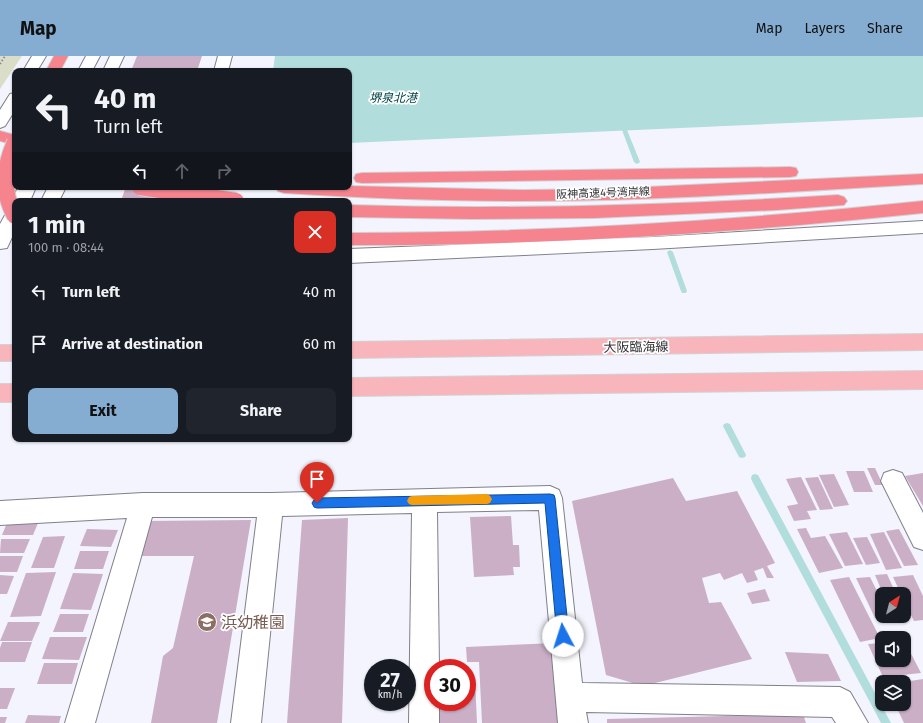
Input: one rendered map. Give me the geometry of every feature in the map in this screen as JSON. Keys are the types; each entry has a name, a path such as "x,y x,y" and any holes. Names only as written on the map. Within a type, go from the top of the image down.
{"highway":[{"path":"55,68 61,56"},
{"path":"69,68 75,56"},
{"path":"0,136 12,140"},
{"path":"12,148 3,170 0,183 6,204 12,212"},
{"path":"0,157 12,160"},
{"path":"352,178 462,178 923,169"},
{"name":"阪神高速4号湾岸線","path":"318,190 434,196 524,195 755,188 923,179"},
{"path":"161,190 215,198"},
{"name":"阪神高速4号湾岸線","path":"352,211 431,214 619,212 768,206 923,196"},
{"path":"352,239 558,236 780,221 923,207"}],"main road":[{"name":"大阪臨海線","path":"352,350 923,342"},
{"path":"0,353 12,353"},
{"path":"352,387 923,380"},
{"path":"0,393 12,393"}],"street":[{"path":"32,68 39,56"},
{"path":"87,68 93,56"},
{"path":"111,68 117,56"},
{"path":"222,68 225,56"},
{"path":"0,122 12,102"},
{"path":"0,243 12,218"},
{"path":"352,256 681,242 923,227"},
{"path":"893,481 923,538"},
{"path":"0,513 143,506 271,505 550,498 571,710 840,702 853,723"},
{"path":"424,723 425,500"},
{"path":"246,723 271,505"},
{"path":"80,723 143,506"}],"path":[{"path":"0,64 5,56"}],"shaded area":[{"path":"0,56 22,56 14,68 12,68 12,71 0,89"}],"water":[{"name":"堺泉北港","path":"275,56 923,56 923,117 352,143 352,68 273,68"}],"building":[{"path":"137,56 202,56 198,68 132,68"},
{"path":"125,190 153,190 152,198 122,198"},
{"path":"867,468 875,468 883,485 875,485"},
{"path":"846,471 864,471 873,492 854,492"},
{"path":"923,473 923,506 905,476"},
{"path":"834,474 849,505 834,507 819,475"},
{"path":"801,477 817,510 807,511 811,519 794,521 787,506 798,504 786,479"},
{"path":"818,477 833,509 820,510 805,478"},
{"path":"673,478 686,501 737,491 775,563 767,566 774,578 767,578 763,568 754,571 758,580 747,583 742,573 724,580 720,573 702,578 709,603 721,602 752,659 643,686 606,675 572,501"},
{"path":"511,516 513,545 519,545 520,567 513,567 514,575 474,577 470,517"},
{"path":"348,518 342,723 287,723 302,520"},
{"path":"251,520 217,723 151,723 163,656 173,648 194,556 138,556 146,521"},
{"path":"7,523 38,523 33,535 2,535"},
{"path":"806,528 811,538 825,536 843,568 819,573 797,529"},
{"path":"87,529 118,530 111,547 80,546"},
{"path":"899,529 918,565 904,566 886,531"},
{"path":"847,532 863,564 845,566 829,534"},
{"path":"884,532 902,568 886,570 870,534"},
{"path":"65,536 54,568 31,568 43,537"},
{"path":"867,537 880,563 866,565 853,538"},
{"path":"1,539 30,539 24,553 0,553"},
{"path":"80,551 109,551 103,569 74,569"},
{"path":"0,556 23,556 17,572 0,572"},
{"path":"56,572 41,616 10,617 26,573"},
{"path":"73,573 103,574 91,610 60,609"},
{"path":"887,574 893,587 880,587 875,575"},
{"path":"0,575 14,576 7,594 0,594"},
{"path":"913,575 923,596 923,620 914,621 911,615 911,587 898,587 893,577"},
{"path":"849,577 876,631 875,631 875,639 860,642 830,580"},
{"path":"870,577 875,587 875,618 856,578"},
{"path":"765,589 770,601 752,604 747,593"},
{"path":"60,614 89,614 83,632 53,632"},
{"path":"8,622 40,622 32,641 0,641"},
{"path":"50,637 87,637 79,660 42,659"},
{"path":"2,642 32,642 25,662 0,662 0,648"},
{"path":"555,643 565,723 482,723 479,662 476,662 476,659 467,659 466,647"},
{"path":"868,644 875,644 875,659"},
{"path":"785,652 828,654 841,681 797,682"},
{"path":"911,654 921,673 902,675 882,675 878,667 911,667"},
{"path":"44,663 78,663 72,684 37,684"},
{"path":"923,679 923,723 904,723 898,711 911,711 911,681"},
{"path":"0,688 15,688 7,709 0,709"},
{"path":"476,702 477,723 435,723 435,711 476,711"},
{"path":"803,714 806,723 607,723 607,719"},
{"path":"28,715 61,716 59,723 25,723"},
{"path":"0,717 7,717 5,723 0,723"}],"waterway":[{"path":"630,124 624,130 637,162"},
{"path":"670,252 684,291"},
{"path":"727,426 742,455"},
{"path":"755,478 886,723"}],"slow traffic":[{"path":"412,501 487,499"}],"place":[{"name":"浜幼稚園","path":"207,622"}],"route":[{"path":"317,503 550,498 563,636"}]}
